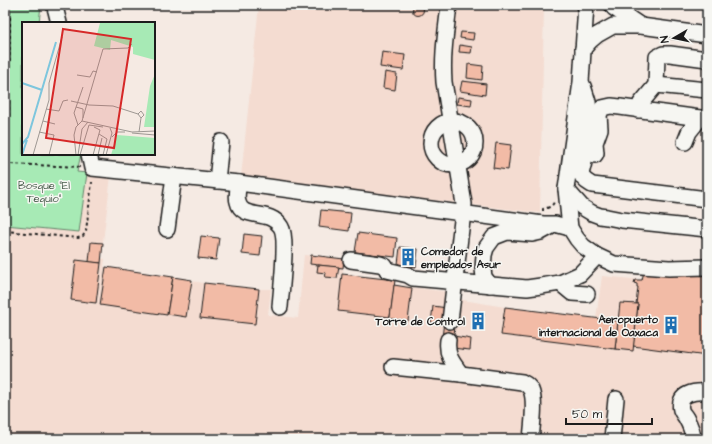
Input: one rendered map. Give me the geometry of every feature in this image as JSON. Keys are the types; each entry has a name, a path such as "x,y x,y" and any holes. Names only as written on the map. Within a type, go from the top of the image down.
{"street":[{"path":"54,5 59,22"},
{"path":"450,5 443,48 444,82 464,204 450,320"},
{"path":"586,5 581,82 566,190 570,228 582,246 597,256 614,264 669,268 707,266"},
{"path":"612,5 614,8 641,26"},
{"path":"583,49 597,35 613,26 641,26 707,35"},
{"path":"638,110 641,103 656,85 658,57 663,54 707,59"},
{"path":"581,82 588,102 588,129 581,174 586,182 592,185 707,199"},
{"path":"656,85 707,90"},
{"path":"595,155 595,142 600,129 599,115 602,108 611,106 703,118"},
{"path":"685,142 689,132 697,122 703,118"},
{"path":"450,121 457,121 465,125 472,131 475,139 475,148 471,156 465,162 457,166 449,166 441,163 435,158 430,143 431,136 435,129 441,124 450,121"},
{"path":"217,181 222,142"},
{"path":"91,161 174,176 463,212 543,224 555,224 570,228"},
{"path":"167,229 174,176"},
{"path":"239,183 238,202 241,209 247,213 271,217 281,227 284,241 280,307"},
{"path":"566,190 582,207 600,216 622,220 707,229"},
{"path":"490,284 484,277 484,255 486,248 494,237 507,232 532,234 541,232 555,224"},
{"path":"350,260 380,264 385,266 387,270 408,275 413,278 527,288 560,283 580,274 597,256"},
{"path":"560,283 572,293 587,294"},
{"path":"448,340 447,346 451,360 461,374"},
{"path":"393,367 522,382 528,385 532,390 534,400 531,439"},
{"path":"693,439 691,427 681,410 681,403 683,397 687,394 707,392"},
{"path":"612,439 616,399"}],"path":[{"path":"5,192 8,164 10,5"},
{"path":"5,231 78,238 83,236 86,231 93,174 91,161 8,164"}],"shaded area":[{"path":"259,5 544,5 540,213 241,177"},
{"path":"87,173 111,176 101,258 105,259 104,267 204,283 271,289 268,315 298,318 304,255 344,259 343,274 395,280 394,285 448,292 457,299 505,307 596,318 602,276 642,280 644,271 707,274 707,439 5,439 5,225 79,232"}],"green space":[{"name":"Bosque \"El Tequio\"","path":"5,5 41,5 39,22 22,22 22,155 81,155 77,172 87,173 79,232 5,225"}],"building":[{"path":"416,5 420,5 422,6 422,14 416,15 413,12 413,8"},
{"path":"461,32 474,33 473,40 460,38"},
{"path":"460,45 472,47 471,53 459,52"},
{"path":"382,52 405,55 403,70 380,67"},
{"path":"468,64 483,66 482,80 467,78"},
{"path":"385,72 397,74 395,90 383,88"},
{"path":"462,81 486,84 485,95 460,91"},
{"path":"458,97 472,99 471,106 457,104"},
{"path":"496,143 511,145 508,170 493,168"},
{"path":"321,210 351,213 349,231 319,227"},
{"path":"358,233 397,238 395,257 355,252"},
{"path":"244,234 262,236 260,256 242,254"},
{"path":"201,236 219,238 216,260 198,258"},
{"path":"91,242 103,243 101,263 89,262"},
{"name":"Comedor de empleados Asur","path":"400,247 418,249 416,267 398,264"},
{"path":"311,255 344,259 343,268 310,264"},
{"path":"76,260 101,263 96,303 71,300"},
{"path":"318,265 339,267 337,278 325,277 326,273 317,272"},
{"path":"106,267 173,277 167,315 100,305"},
{"name":"Aeropuerto internacional de Oaxaca","path":"644,271 707,274 707,356 633,346 638,304 636,304 638,287 637,284 634,283 635,280 642,280"},
{"path":"342,274 395,280 390,317 338,311"},
{"path":"173,277 192,280 186,317 167,314"},
{"path":"204,283 259,289 255,324 200,318"},
{"path":"394,285 412,288 408,321 392,319 390,317"},
{"path":"620,303 638,304 633,351 615,349"},
{"path":"433,306 447,308 444,324 431,323"},
{"path":"505,307 618,321 615,349 501,335"},
{"name":"Torre de Control","path":"475,313 484,314 482,329 473,329"},
{"path":"444,320 456,321 453,340 442,339"},
{"path":"454,336 471,339 470,350 452,348"}],"place":[{"name":"Comedor de empleados Asur","path":"408,257"},
{"name":"Torre de Control","path":"478,321"},
{"name":"Aeropuerto internacional de Oaxaca","path":"671,325"}]}
